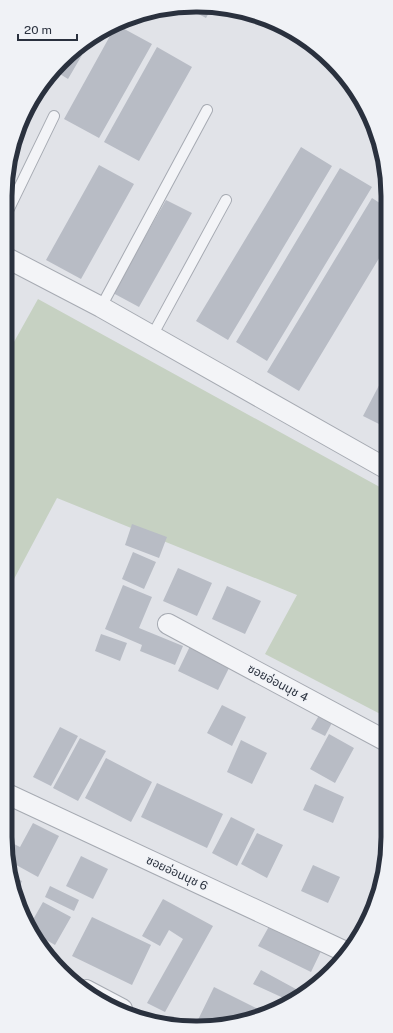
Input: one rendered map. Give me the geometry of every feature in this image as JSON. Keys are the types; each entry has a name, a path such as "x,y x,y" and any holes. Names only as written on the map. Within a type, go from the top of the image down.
{"street":[{"path":"12,261 101,307 381,466"},
{"name":"ซอยอ่อนนุช 4","path":"168,624 381,738"},
{"name":"ซอยอ่อนนุช 6","path":"12,796 342,950"}],"lane":[{"path":"101,307 207,110"},
{"path":"12,203 54,116"},
{"path":"152,336 226,200"}],"green space":[{"path":"38,299 381,488 381,714 265,654 297,595 57,498 12,583 12,345"}],"building":[{"path":"195,12 209,12 206,18"},
{"path":"122,28 152,44 99,138 64,119 112,33"},
{"path":"157,47 192,67 139,161 104,142"},
{"path":"80,54 82,55 68,79 59,74"},
{"path":"301,147 332,166 228,340 196,321"},
{"path":"99,165 134,184 81,279 46,260"},
{"path":"340,168 372,187 267,361 236,342"},
{"path":"372,198 381,204 381,255 299,391 267,372"},
{"path":"166,200 192,213 139,307 113,293"},
{"path":"381,382 381,425 363,416"},
{"path":"132,524 167,537 159,558 125,545"},
{"path":"133,552 156,562 144,589 122,579"},
{"path":"178,568 212,583 197,616 163,601"},
{"path":"123,585 152,597 139,628 183,646 175,665 140,651 142,645 105,629"},
{"path":"227,586 261,601 245,634 212,619"},
{"path":"101,634 127,643 120,661 95,651"},
{"path":"192,642 232,662 218,690 178,671"},
{"path":"222,705 246,717 232,746 207,733"},
{"path":"321,712 334,719 325,736 311,729"},
{"path":"60,727 78,736 51,786 33,777"},
{"path":"329,734 354,748 335,783 310,769"},
{"path":"80,738 106,751 78,801 53,788"},
{"path":"241,740 267,753 252,784 227,772"},
{"path":"106,758 152,782 131,822 85,798"},
{"path":"157,783 223,814 207,848 141,817"},
{"path":"315,784 344,797 333,823 303,810"},
{"path":"231,817 255,829 237,866 212,853"},
{"path":"33,823 59,836 38,877 15,864 12,843 20,847"},
{"path":"257,833 283,845 267,878 241,864"},
{"path":"81,856 108,869 93,899 66,886"},
{"path":"313,865 340,877 328,903 301,891"},
{"path":"17,878 22,881 19,887"},
{"path":"50,886 79,900 74,911 45,897"},
{"path":"163,899 213,926 165,1012 147,1003 183,939 169,930 160,946 142,936"},
{"path":"43,902 71,917 55,945 42,938 32,921"},
{"path":"92,917 151,945 132,985 72,956"},
{"path":"272,921 323,947 311,972 258,946"},
{"path":"261,970 298,990 284,998 253,984"},
{"path":"214,987 259,1010 244,1015 209,1021 197,1021"}]}
